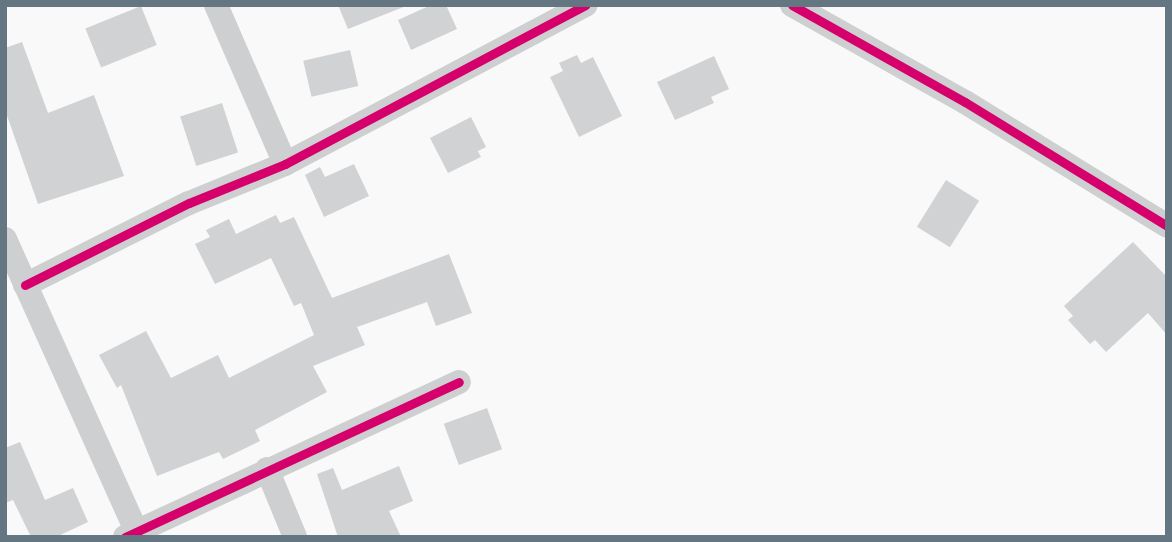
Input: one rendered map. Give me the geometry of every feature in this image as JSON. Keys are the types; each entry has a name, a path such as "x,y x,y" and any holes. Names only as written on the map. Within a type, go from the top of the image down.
{"street":[{"path":"216,5 285,163"},
{"path":"25,285 189,203 285,163 585,5"},
{"path":"792,5 965,102 1167,226"},
{"path":"5,239 131,534 459,382"},
{"path":"267,469 295,537"}],"building":[{"path":"338,5 405,5 406,6 348,29"},
{"path":"431,5 446,5 457,29 411,50 398,20"},
{"path":"141,6 157,45 101,67 85,28"},
{"path":"22,42 48,113 94,95 124,176 38,204 5,110 5,48"},
{"path":"350,50 358,86 312,97 303,61"},
{"path":"577,55 581,63 593,57 622,116 579,137 550,77 563,71 559,63"},
{"path":"714,56 729,89 711,97 714,103 675,120 657,82"},
{"path":"222,103 238,152 196,166 180,117"},
{"path":"471,117 486,147 478,151 481,157 448,173 430,138"},
{"path":"354,164 369,196 324,217 305,175 320,167 325,177"},
{"path":"946,180 979,201 950,247 917,227"},
{"path":"276,215 280,223 294,217 332,298 449,254 472,313 436,326 427,302 357,327 365,345 313,366 327,392 255,430 260,441 223,459 219,452 157,476 121,385 117,388 99,355 146,331 171,378 218,355 229,378 314,335 301,303 294,306 271,258 215,284 195,244 210,237 206,230 229,219 236,234"},
{"path":"1133,242 1167,277 1167,335 1148,313 1106,352 1095,340 1090,344 1068,320 1073,316 1064,306"},
{"path":"487,408 502,449 459,465 444,424"},
{"path":"20,442 45,500 73,488 88,522 56,537 31,537 13,500 5,503 5,448"},
{"path":"399,466 413,501 389,511 401,537 338,537 317,474 333,468 342,490"}],"cycle path":[{"path":"25,285 189,203 285,164 585,5"},
{"path":"792,5 965,102 1167,226"},
{"path":"125,537 459,382"}]}
